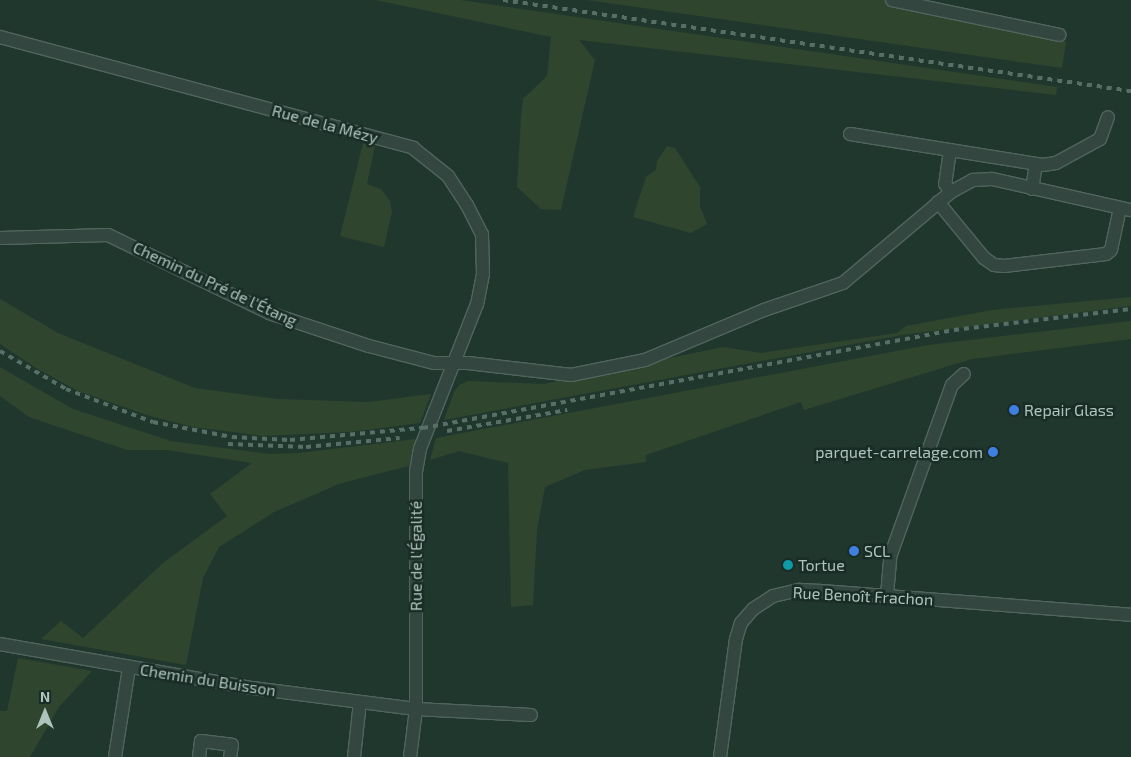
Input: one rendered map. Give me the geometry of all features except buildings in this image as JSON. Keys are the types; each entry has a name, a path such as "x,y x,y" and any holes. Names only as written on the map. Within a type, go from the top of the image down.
{"street":[{"path":"892,0 1059,36"},
{"name":"Rue de la Mézy","path":"0,37 413,148 448,176 467,205 482,234 483,274 477,304 456,363"},
{"path":"850,134 1036,164 1056,163 1100,139 1108,117"},
{"path":"950,150 945,184 951,192"},
{"path":"1032,189 1036,164"},
{"name":"Chemin du Pré de l'Étang","path":"0,238 108,235 269,313 304,326 434,363 456,363 571,374 645,360 764,310 843,284 938,202 966,182 982,178 1126,209"},
{"path":"938,202 984,258 994,265 1004,266 1083,254 1106,254 1111,250 1126,209"},
{"name":"Rue de l'Égalité","path":"410,757 416,709 416,472 420,449 456,363"},
{"path":"887,595 890,557 952,385 964,374"},
{"name":"Rue Benoît Frachon","path":"720,757 736,639 741,623 753,609 773,596 788,591 887,595 1131,615"},
{"name":"Chemin du Buisson","path":"0,644 129,668 360,702 416,709 531,715"},
{"path":"115,757 129,668"},
{"path":"354,757 360,702"},
{"path":"199,757 201,741 232,745 230,757"}],"green space":[{"path":"376,0 460,0 1057,87 1056,95 579,40 595,60 561,210 541,209 517,187 521,117 523,99 547,76 551,37"},
{"path":"587,0 898,0 1066,42 1062,68"},
{"path":"363,143 375,146 367,184 381,189 390,201 392,212 384,247 340,236"},
{"path":"667,146 675,148 700,187 700,206 707,224 691,233 633,217 646,177 656,170 657,161"},
{"path":"1131,297 1131,306 902,335 444,420 454,392 459,385 468,381 544,384 723,347 761,353 897,333 906,326 992,310"},
{"path":"0,299 58,333 195,388 277,399 368,402 431,394 420,423 350,432 263,436 193,427 150,416 78,391 36,368 0,344"},
{"path":"1131,321 1131,339 972,359 804,410 801,402 646,455 646,462 585,470 545,487 537,530 533,605 511,607 508,463 459,451 430,460 436,438 928,345"},
{"path":"0,367 73,409 171,441 269,454 299,453 416,439 412,465 339,484 274,512 219,547 203,578 186,665 41,639 61,621 83,638 163,563 227,516 210,494 252,463 167,450 127,450 29,417 0,396"},
{"path":"18,658 92,671 59,707 30,757 0,757 0,711 7,711"}],"railway":[{"path":"503,0 1131,91"},
{"path":"0,351 66,389 153,422 232,437 290,440 423,428 954,330 1131,309"},
{"path":"447,431 567,410"},
{"path":"228,444 306,447 400,438"}],"place":[{"name":"Repair Glass","path":"1014,410"},
{"name":"parquet-carrelage.com","path":"993,452"},
{"name":"SCL","path":"854,551"},
{"name":"Tortue","path":"788,565"}]}
